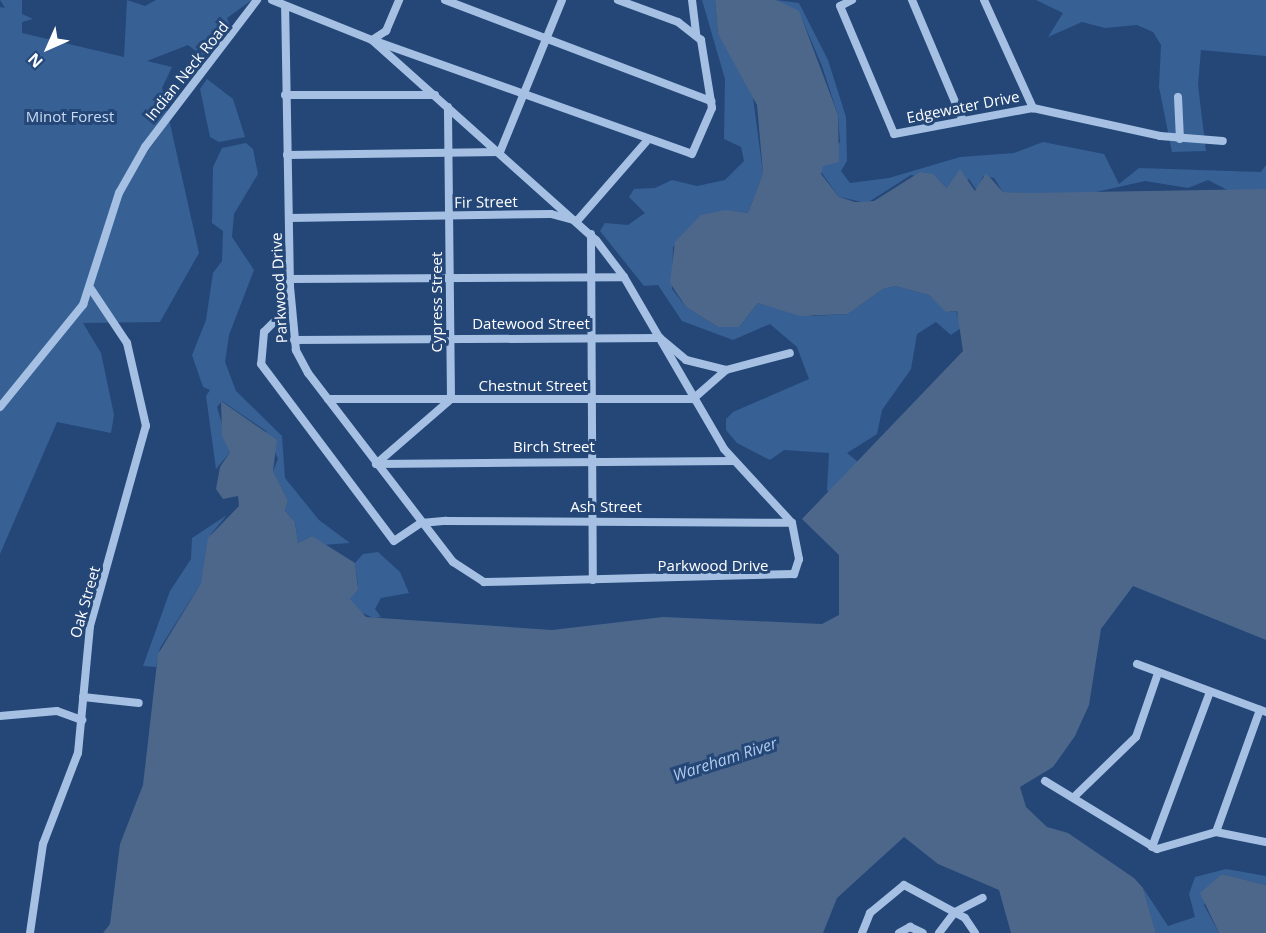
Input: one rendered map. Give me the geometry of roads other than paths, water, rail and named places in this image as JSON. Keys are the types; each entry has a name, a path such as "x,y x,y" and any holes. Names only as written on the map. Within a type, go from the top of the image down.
{"street":[{"name":"Indian Neck Road","path":"0,407 74,320 90,289 117,200 133,167 258,0"},
{"path":"272,0 372,40 646,142 690,155 703,137 711,101 696,33 692,0"},
{"path":"372,40 386,31 399,0"},
{"path":"445,0 711,101"},
{"path":"500,152 526,96 562,0"},
{"path":"618,0 696,33"},
{"name":"Edgewater Drive","path":"852,0 840,6 894,134 1033,108 1180,139 1223,141"},
{"path":"912,0 963,121"},
{"path":"984,0 1033,108"},
{"name":"Parkwood Drive","path":"285,6 285,95 294,340 303,366 421,524 476,580 593,580 789,577 799,559 792,523"},
{"path":"372,40 591,234 624,277 693,399 733,461 792,523"},
{"path":"285,95 435,95"},
{"path":"1178,97 1180,139"},
{"name":"Cypress Street","path":"448,107 451,155 451,399"},
{"path":"578,221 646,142"},
{"path":"287,155 451,155 500,152"},
{"name":"Fir Street","path":"289,218 551,214 578,221"},
{"path":"591,234 593,580"},
{"path":"290,279 451,276 624,277"},
{"name":"Oak Street","path":"30,933 40,857 76,760 82,720 82,697 90,626 147,421 127,343 90,289"},
{"path":"291,305 264,332 258,352 263,367 388,537 398,541 421,524"},
{"path":"660,338 686,360 726,370"},
{"name":"Datewood Street","path":"294,340 660,338"},
{"path":"693,399 726,370 790,354"},
{"name":"Chestnut Street","path":"328,399 693,399"},
{"path":"376,464 451,399"},
{"name":"Birch Street","path":"376,464 733,461"},
{"name":"Ash Street","path":"421,524 593,520 792,523"},
{"path":"1137,664 1263,711 1216,832"},
{"path":"1074,797 1136,737 1158,673"},
{"path":"1152,847 1210,692"},
{"path":"82,697 139,703"},
{"path":"0,716 57,711 82,720"},
{"path":"1045,781 1152,847 1177,848 1216,832 1266,842"},
{"path":"862,933 870,913 904,885 955,912 975,933"},
{"path":"939,933 955,912 982,898"},
{"path":"899,933 910,927 923,933"}],"water":[{"name":"Wareham River","path":"715,0 776,0 799,11 838,115 839,162 823,166 821,174 839,197 855,202 874,201 920,172 933,174 947,188 960,169 975,191 986,173 1003,192 1266,189 1266,640 1133,586 1101,629 1089,705 1075,736 1053,767 1020,787 1026,807 1047,827 1068,833 1134,878 1143,888 1156,933 1011,933 999,890 938,864 904,837 837,898 823,933 103,933 110,924 120,844 143,785 158,654 201,583 208,538 239,506 238,496 223,499 216,489 220,467 230,452 222,436 221,401 277,440 273,471 288,501 285,511 295,522 298,543 312,536 355,563 358,589 350,599 366,617 552,630 663,617 822,624 839,615 839,555 802,519 963,351 957,311 946,312 929,295 895,286 883,289 848,314 800,316 758,303 739,327 718,327 686,307 670,283 675,242 701,215 725,210 748,213 763,173 757,105 718,34"},
{"path":"1222,874 1266,885 1266,933 1219,933 1200,893"}],"park label":[{"name":"Minot Forest","path":"70,117"}]}
